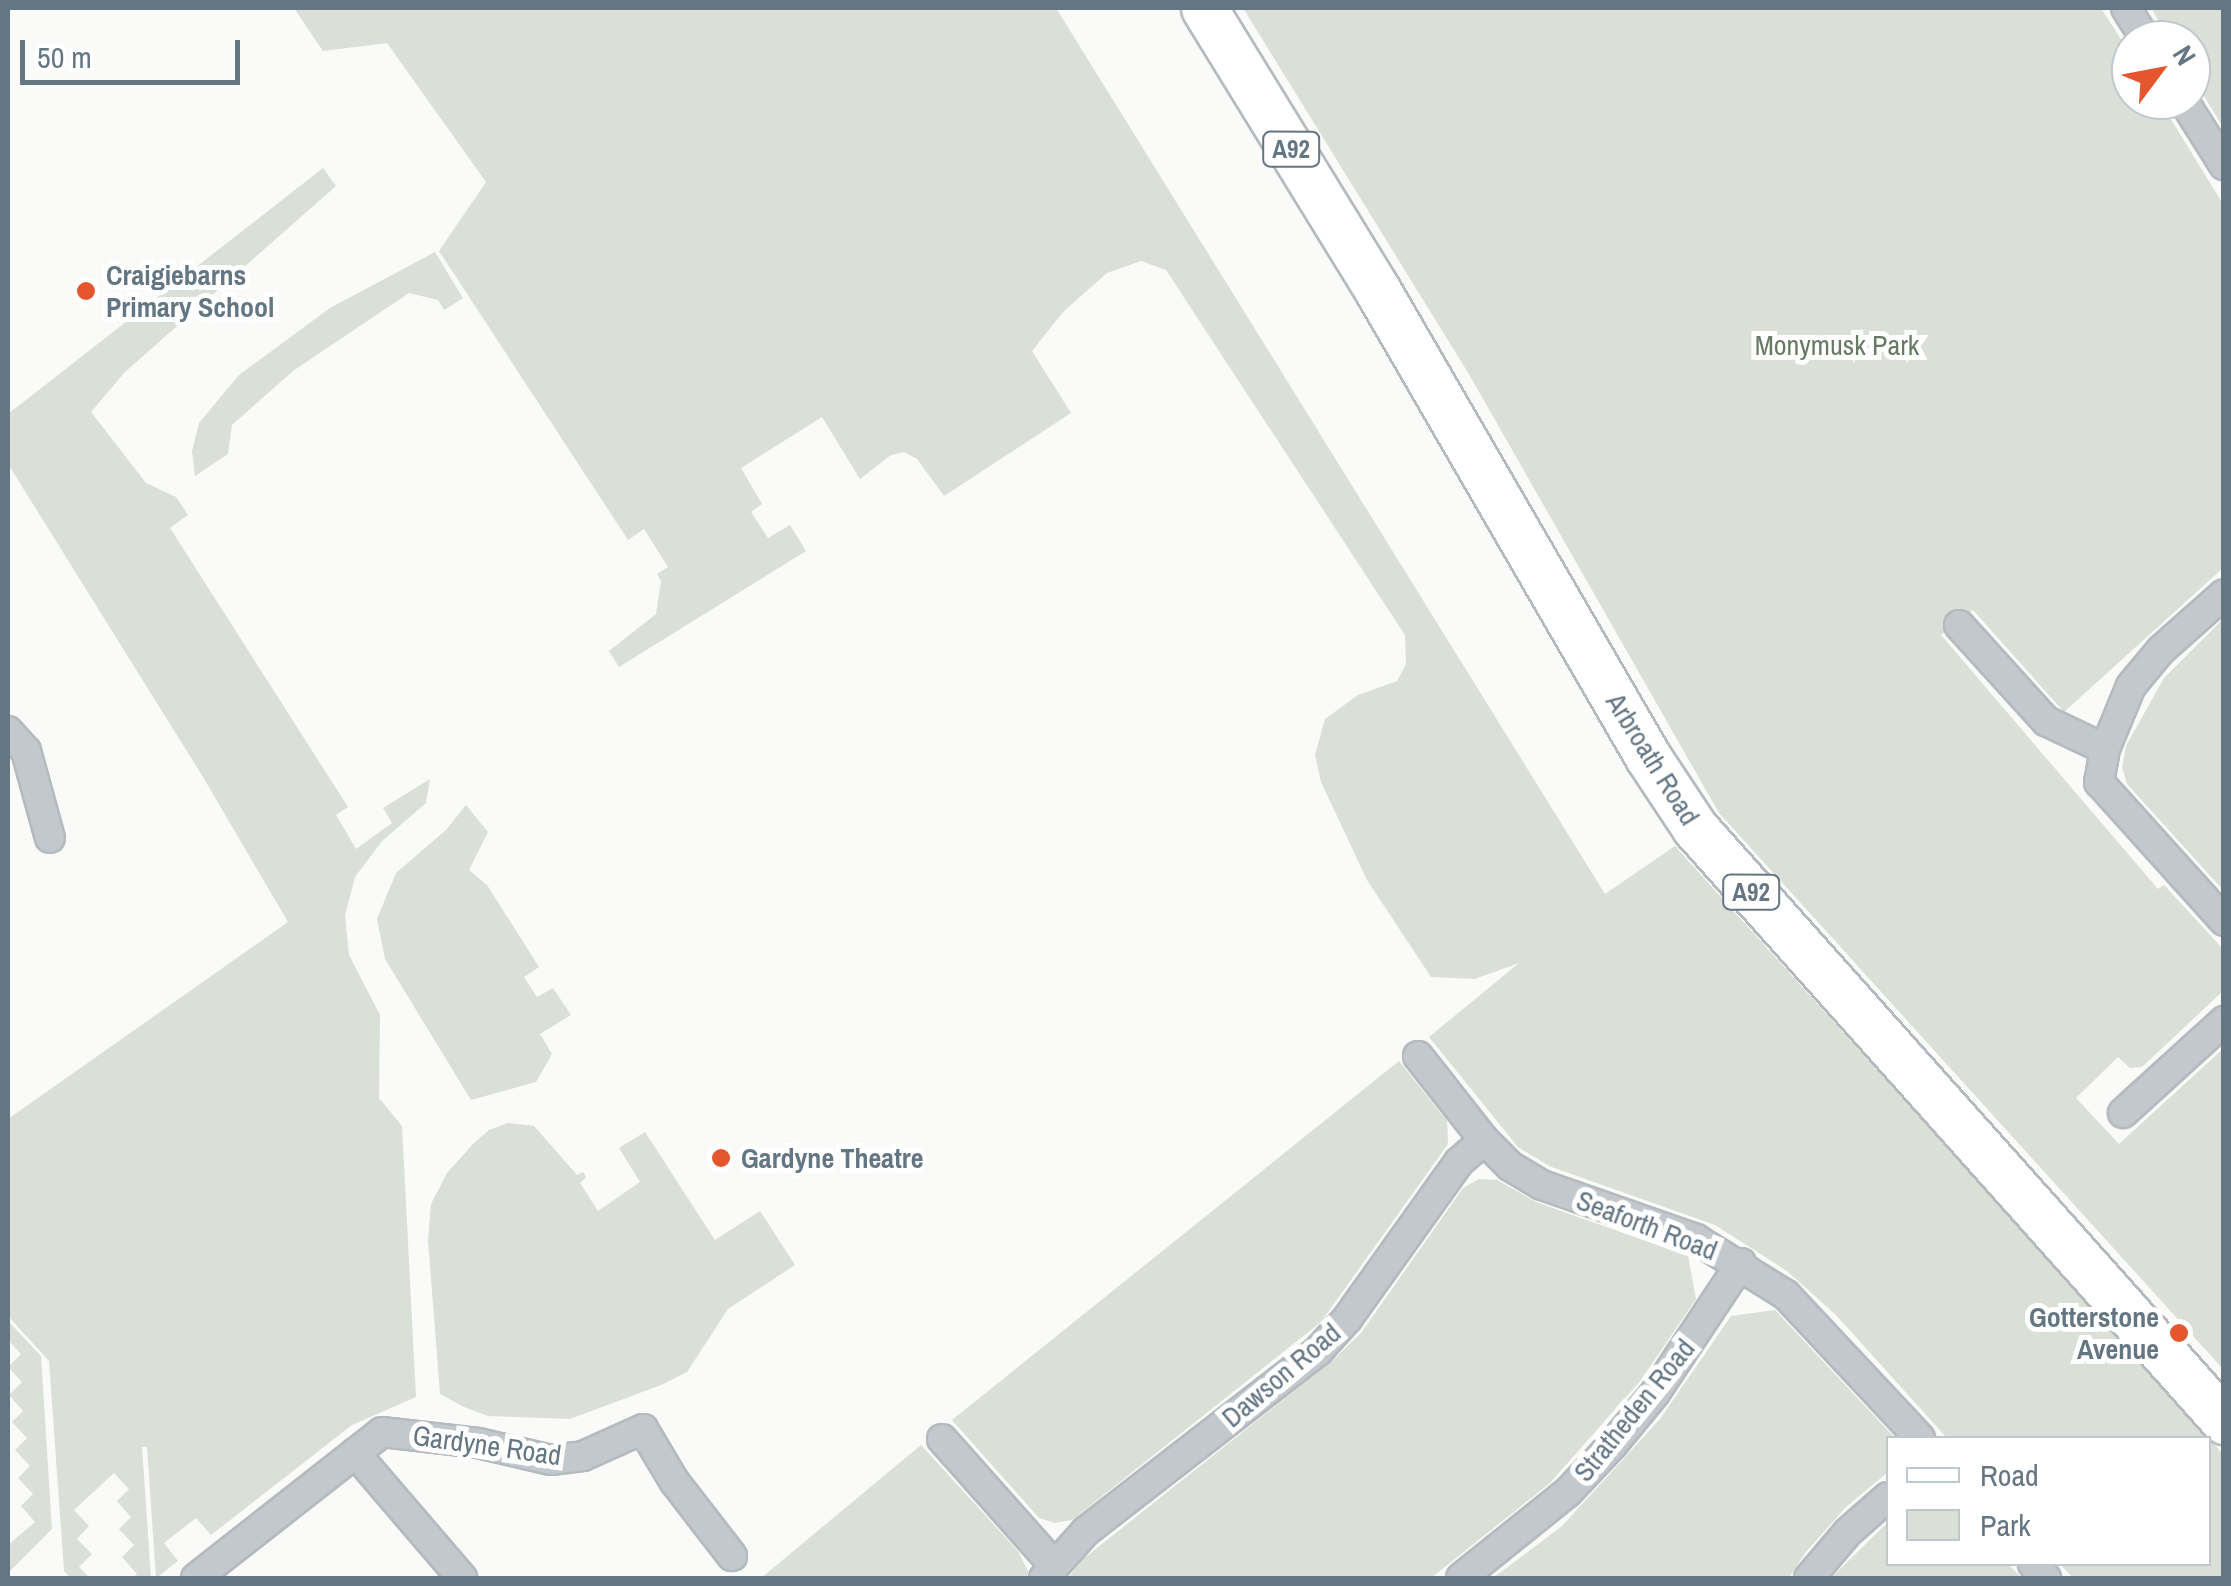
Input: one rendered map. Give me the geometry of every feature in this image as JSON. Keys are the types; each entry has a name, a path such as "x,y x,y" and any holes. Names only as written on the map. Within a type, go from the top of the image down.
{"main road":[{"name":"Arbroath Road","path":"1204,8 1368,274 1648,757 1694,828 2224,1421"}],"street":[{"path":"2196,120 2224,165"},
{"path":"2224,594 2162,650 2131,686 2105,749 2099,782 2224,920"},
{"path":"1959,626 2046,721 2105,749"},
{"path":"8,731 26,751 50,838"},
{"path":"2123,1113 2224,1021"},
{"name":"Seaforth Road","path":"1418,1056 1484,1140 1510,1166 1542,1184 1696,1239 1741,1263 1786,1295 1824,1331 1918,1436"},
{"name":"Dawson Road","path":"1048,1571 1086,1531 1318,1350 1348,1319 1459,1162 1484,1140"},
{"name":"Stratheden Road","path":"1461,1578 1568,1492 1613,1444 1655,1393 1741,1263"},
{"name":"Gardyne Road","path":"196,1578 382,1432 478,1443 551,1460 583,1456 643,1429 674,1480 732,1556"},
{"path":"942,1440 1048,1571"},
{"path":"355,1452 462,1578"},
{"path":"1809,1578 1848,1532 1886,1499"}],"green space":[{"path":"294,8 1056,8 1605,894 1675,846 2207,1436 1945,1436 1836,1315 1787,1271 1715,1225 1549,1166 1518,1147 1429,1037 1519,963 1475,979 1431,977 1367,880 1321,782 1315,755 1325,719 1358,695 1397,681 1406,664 1405,635 1166,270 1141,261 1107,273 1063,312 1032,351 1071,413 944,496 917,459 904,452 891,455 860,479 822,417 741,468 762,504 751,512 768,538 790,525 806,551 619,667 609,651 656,614 661,581 657,574 668,567 644,529 628,540 439,251 486,182 387,43 323,51"},
{"name":"Monymusk Park","path":"1243,8 2101,8 2111,24 2111,120 2171,120 2223,204 2223,568 2064,712 1973,610 1941,635 2158,889 2164,885 2223,949 2223,991 2142,1067 2130,1068 2118,1057 2076,1098 2119,1144 2223,1049 2223,1369 1719,813 1470,376"},
{"path":"2151,8 2223,8 2223,127 2211,108 2211,20 2158,20"},
{"path":"323,168 336,186 125,372 91,412 146,483 176,497 188,515 170,528 348,807 336,815 356,849 392,823 383,808 430,779 426,803 382,841 355,877 345,915 349,955 380,1015 379,1098 402,1126 416,1397 352,1425 211,1535 196,1518 164,1543 178,1561 156,1578 147,1447 142,1447 151,1578 133,1578 137,1574 122,1557 134,1545 119,1529 131,1517 117,1501 129,1489 114,1473 74,1510 89,1526 77,1539 92,1554 79,1567 90,1578 71,1578 64,1571 49,1361 8,1316 8,1119 288,922 203,777 8,464 8,414"},
{"path":"435,252 463,298 444,310 438,300 409,293 293,371 232,425 228,454 195,476 192,451 199,423 239,375 330,308"},
{"path":"2223,619 2223,890 2127,784 2122,767 2126,746 2164,678"},
{"path":"466,805 488,832 469,870 487,885 539,967 524,977 537,997 553,988 571,1015 540,1034 552,1054 536,1082 471,1100 385,959 377,919 396,873 446,830"},
{"path":"1399,1061 1447,1121 1448,1144 1321,1322 1072,1520 1055,1523 1039,1518 952,1420"},
{"path":"508,1123 534,1126 577,1175 583,1172 586,1177 580,1183 598,1211 640,1182 619,1148 645,1132 715,1240 760,1211 795,1265 728,1309 687,1372 661,1385 570,1419 488,1416 464,1407 440,1394 428,1240 431,1204 447,1173 474,1143 489,1130"},
{"path":"1479,1179 1497,1180 1536,1202 1688,1256 1696,1299 1641,1380 1550,1483 1431,1578 1068,1578 1083,1559 1331,1362 1361,1333 1463,1188"},
{"path":"1775,1310 1893,1436 1886,1436 1886,1474 1846,1507 1805,1553 1789,1578 1493,1578 1562,1526 1660,1419 1731,1316"},
{"path":"8,1321 41,1356 52,1529 8,1573 8,1545 35,1522 21,1506 33,1494 18,1478 30,1466 15,1450 27,1438 12,1422 23,1411 9,1395 22,1382 8,1367 21,1354 8,1340"},
{"path":"2211,1441 2223,1454 2223,1578 2073,1578 2062,1566 2211,1566"},
{"path":"921,1445 1018,1551 1029,1573 1026,1578 761,1578"},
{"path":"1886,1524 1886,1566 2010,1566 2022,1578 1831,1578"}],"place":[{"name":"Craigiebarns Primary School","path":"86,291"},
{"name":"Gardyne Theatre","path":"721,1158"},
{"name":"Gotterstone Avenue","path":"2179,1333"}]}
